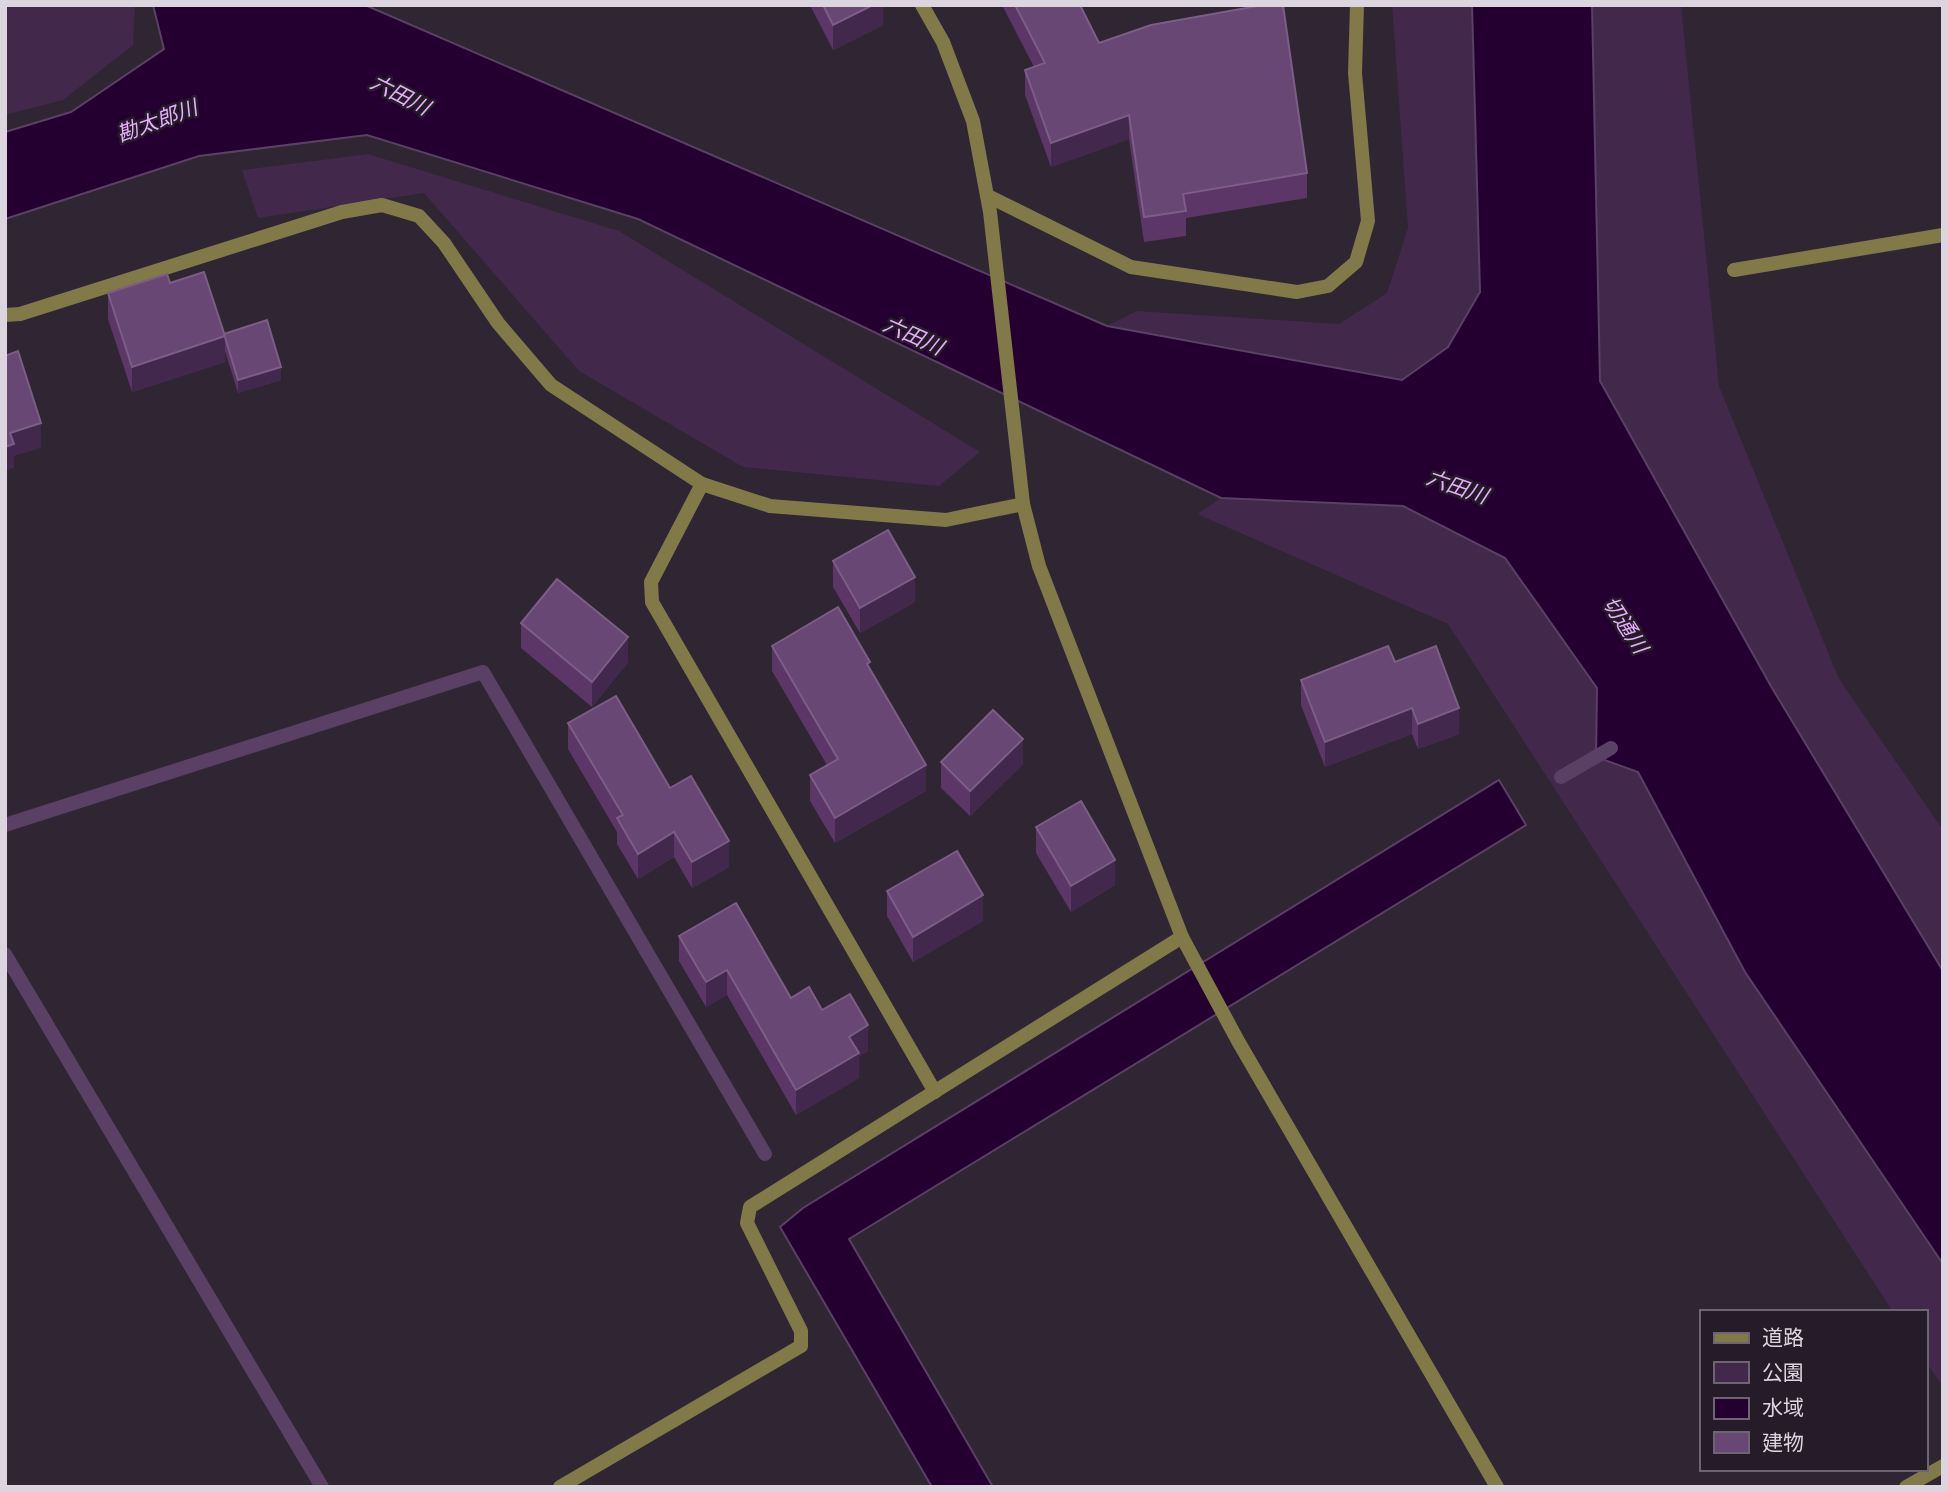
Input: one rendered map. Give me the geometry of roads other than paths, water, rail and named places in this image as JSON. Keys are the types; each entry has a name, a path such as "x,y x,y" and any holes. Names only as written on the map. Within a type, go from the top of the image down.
{"street":[{"path":"922,5 943,42 973,121 990,212 1023,504 1039,566 1182,937 1227,1020 1497,1487"},
{"path":"988,197 1130,267 1297,292 1328,286 1356,261 1368,221 1355,73 1357,5"},
{"path":"5,315 20,314 342,212 382,205 419,216 444,243 498,323 551,386 702,484 770,506 946,520 1023,504"},
{"path":"1734,270 1943,235"},
{"path":"702,484 652,582 652,603 934,1091"},
{"path":"560,1487 801,1346 801,1331 747,1223 750,1207 1182,937"},
{"path":"1906,1487 1943,1466"}],"water":[{"path":"153,5 365,5 1107,326 1402,380 1448,347 1480,292 1472,5 1592,5 1600,381 1772,688 1943,971 1943,1264 1745,972 1638,772 1596,757 1597,688 1505,558 1403,506 1221,498 638,219 367,135 199,156 5,219 5,132 71,112 164,49"},
{"path":"1499,780 1526,825 849,1239 993,1487 932,1487 780,1227 803,1208"}],"waterway":[{"path":"5,825 483,672 765,1154"},
{"path":"1561,777 1611,748"},
{"path":"5,954 322,1487"}],"water label":[{"name":"六田川","path":"400,95"},
{"name":"勘太郎川","path":"157,121"},
{"name":"六田川","path":"913,336"},
{"name":"六田川","path":"1457,487"},
{"name":"切通川","path":"1625,625"}]}
